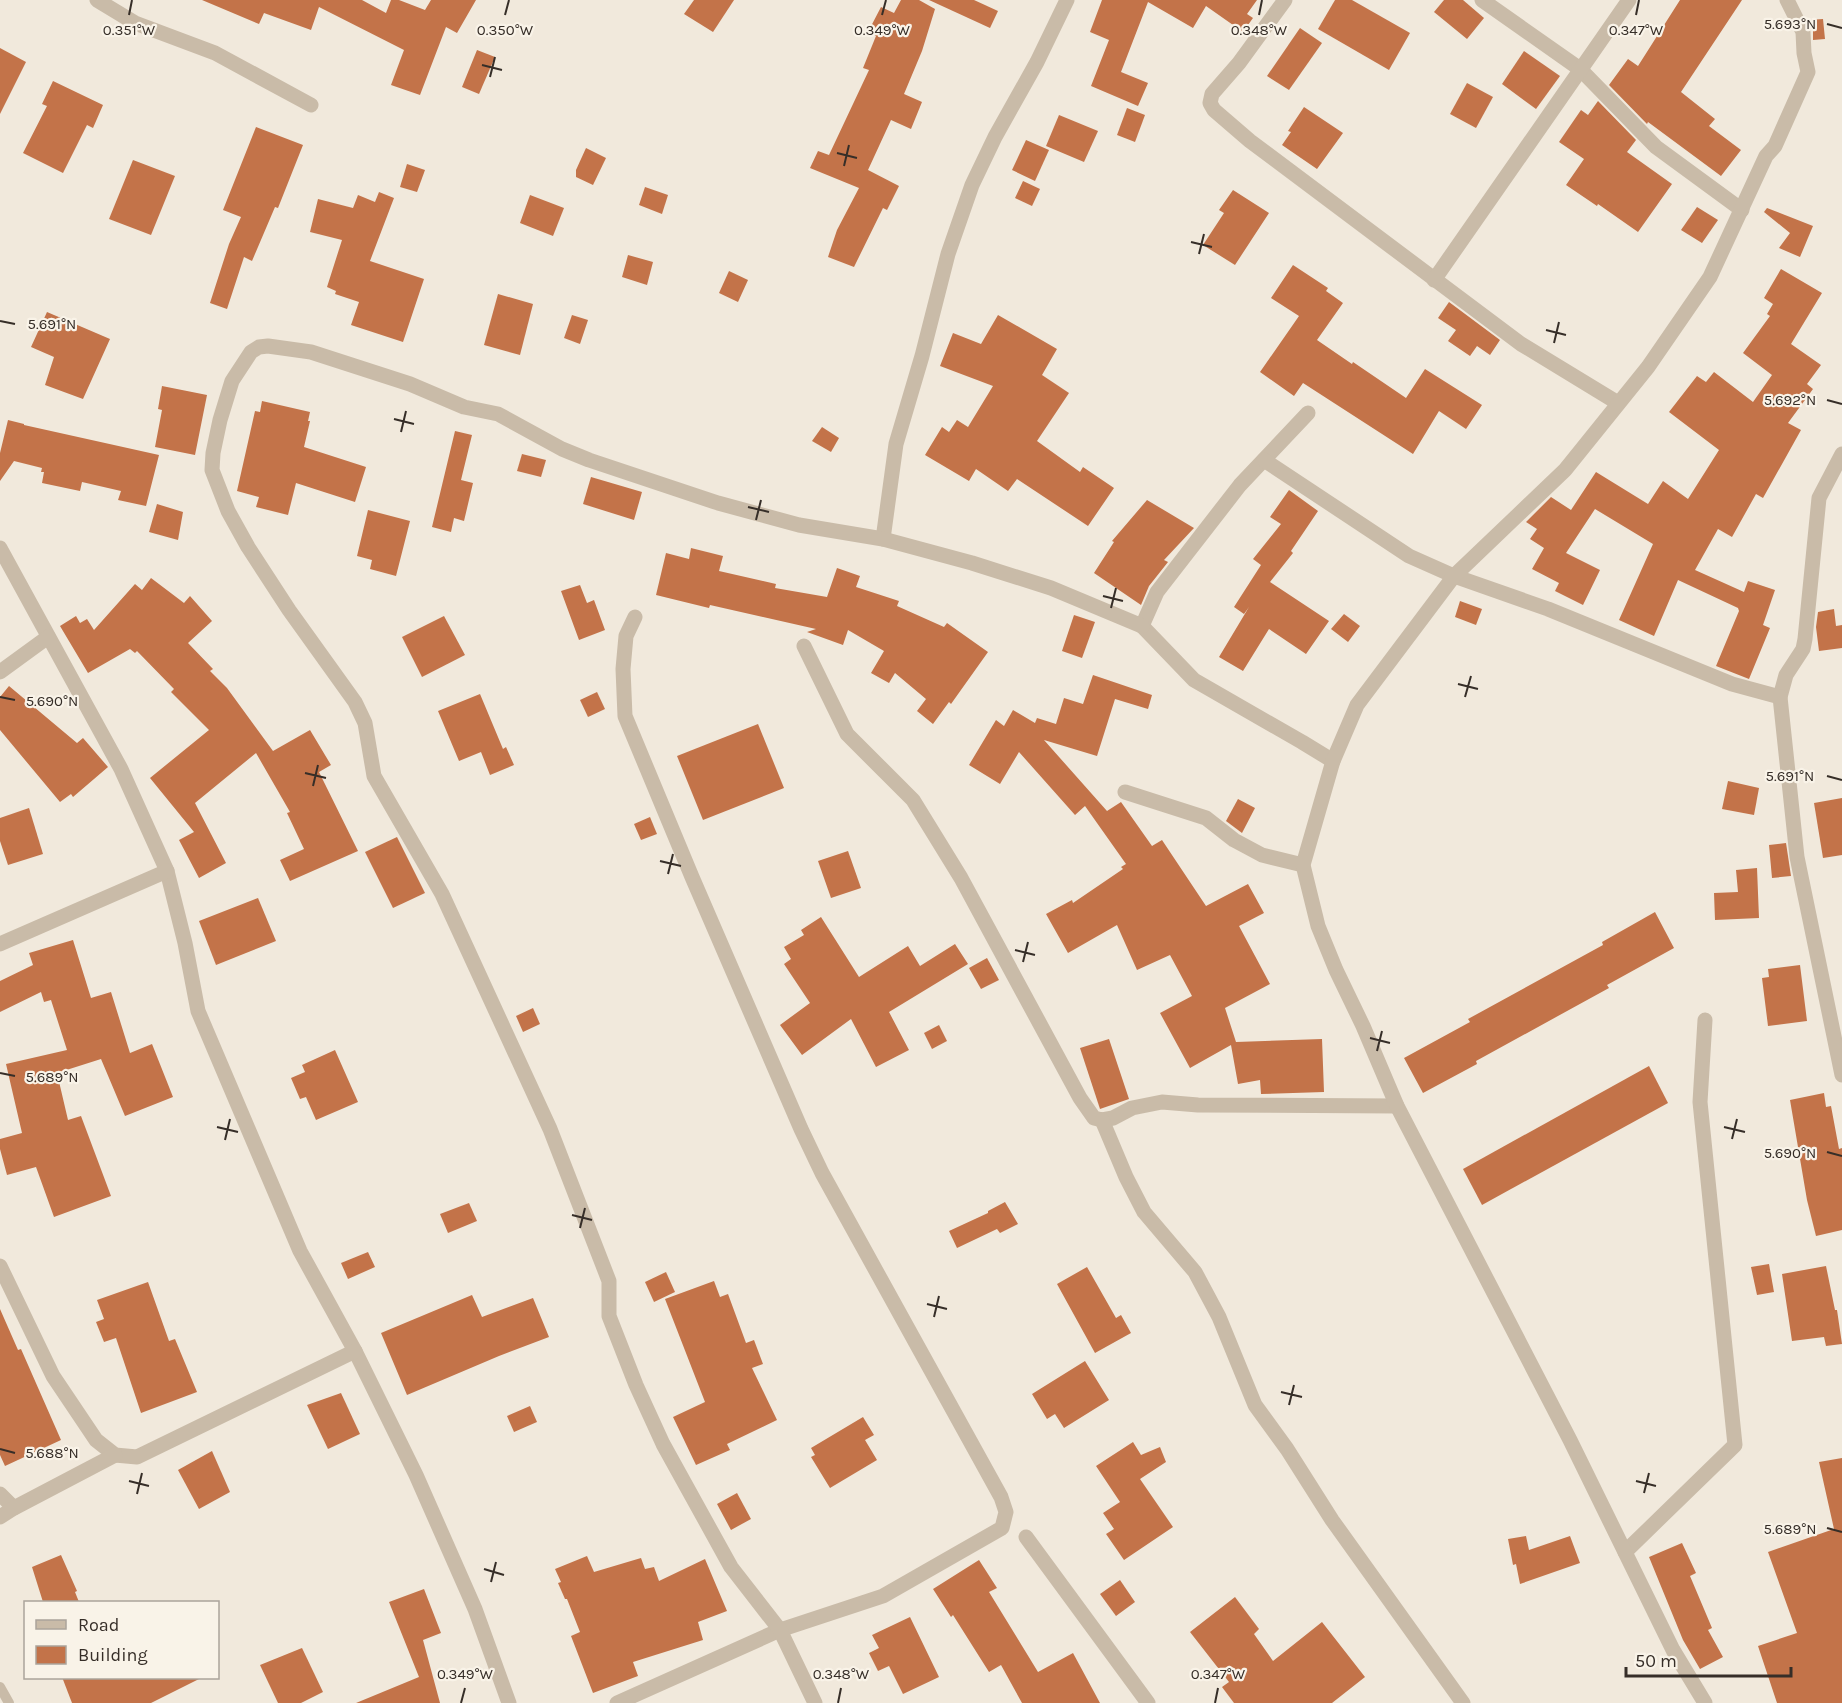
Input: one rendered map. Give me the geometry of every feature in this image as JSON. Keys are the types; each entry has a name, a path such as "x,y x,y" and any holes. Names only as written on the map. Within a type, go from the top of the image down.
{"street":[{"path":"97,0 135,22 215,53 311,105"},
{"path":"883,539 896,444 922,356 948,254 972,184 1067,0"},
{"path":"1285,0 1239,63 1212,94 1210,103 1214,110 1250,141 1521,344 1618,403"},
{"path":"1482,0 1581,69 1656,147 1742,210"},
{"path":"1434,280 1629,0"},
{"path":"1705,1703 1673,1650 1570,1440 1397,1106 1318,926 1303,865 1333,761 1357,705 1454,576 1564,470 1648,367 1710,277 1766,156 1775,146 1808,72 1803,32 1787,0"},
{"path":"815,1703 780,1630 731,1567 663,1444 636,1385 609,1316 609,1281 545,1119 442,894 374,776 365,723 356,702 289,610 248,547 228,510 212,471 213,453 220,420 232,381 251,352 259,347 268,346 311,352 410,384 464,407 498,414 562,449 718,503 799,525 883,539 972,562 1041,584 1142,626 1194,680 1333,761"},
{"path":"1142,626 1157,592 1240,485 1308,413"},
{"path":"1842,454 1819,498 1805,639 1803,649 1786,675 1780,697 1797,857 1842,1076"},
{"path":"1264,460 1409,556 1454,576 1548,609 1732,684 1780,697"},
{"path":"0,548 121,770 167,871 185,943 198,1011 300,1251 355,1351 416,1475 475,1609 509,1703"},
{"path":"617,1703 780,1630 883,1596 1002,1528 1006,1512 1001,1497 822,1173 692,877 625,716 623,669 626,636 635,617"},
{"path":"0,672 48,636"},
{"path":"804,646 847,734 913,800 961,878 1080,1098 1094,1118 1102,1120 1113,1118 1132,1108 1162,1102 1198,1105 1397,1106"},
{"path":"1125,792 1206,818 1234,840 1262,855 1303,865"},
{"path":"0,944 167,871"},
{"path":"1625,1552 1735,1445 1700,1102 1705,1020"},
{"path":"1102,1120 1126,1177 1144,1212 1195,1272 1214,1308 1255,1405 1287,1449 1332,1520 1463,1703"},
{"path":"0,1266 53,1376 96,1440 115,1455"},
{"path":"0,1517 115,1455 137,1457 355,1351"},
{"path":"0,1494 14,1508"},
{"path":"1026,1537 1148,1703"}],"lane":[{"path":"0,1686 9,1703"}],"building":[{"path":"202,0 362,0 386,13 391,0 399,0 425,10 431,0 476,0 457,33 446,27 420,95 391,85 404,50 319,7 311,30 264,13 259,24"},
{"path":"694,0 734,0 713,32 684,14"},
{"path":"901,0 919,0 935,9 922,51 904,94 922,102 911,129 891,120 868,170 899,186 887,210 883,208 854,267 828,257 837,230 859,188 810,168 818,151 829,155 869,70 863,68 876,36 868,32 881,7 894,13"},
{"path":"929,0 974,0 998,11 990,28"},
{"path":"1102,0 1257,0 1247,14 1253,18 1243,32 1206,6 1193,28 1148,2 1121,72 1148,83 1138,106 1091,86 1109,40 1090,32"},
{"path":"1335,0 1352,0 1410,33 1389,70 1318,29"},
{"path":"1444,0 1463,0 1484,18 1467,39 1434,12"},
{"path":"1680,0 1742,0 1681,92 1715,119 1709,126 1741,150 1721,176 1648,122 1647,124 1609,85 1628,59 1638,66"},
{"path":"1823,19 1825,39 1813,40 1813,31 1808,20"},
{"path":"1300,28 1322,43 1289,90 1267,76"},
{"path":"0,48 26,62 0,114"},
{"path":"477,50 495,57 479,94 462,87"},
{"path":"1524,51 1560,76 1536,109 1502,84"},
{"path":"53,81 103,105 93,128 87,125 63,173 23,153 47,106 42,104"},
{"path":"1467,83 1493,97 1476,128 1450,114"},
{"path":"1598,101 1636,140 1627,152 1672,184 1638,232 1566,185 1584,159 1559,142 1581,110 1588,115"},
{"path":"1304,107 1343,133 1317,169 1282,145 1291,132 1288,131"},
{"path":"1127,108 1145,115 1135,142 1117,135"},
{"path":"1059,115 1098,131 1084,162 1046,146"},
{"path":"256,127 303,145 278,208 275,207 252,261 244,257 227,309 210,303 229,244 241,217 223,210"},
{"path":"1026,140 1049,150 1035,181 1012,170"},
{"path":"586,148 606,158 593,185 576,177 576,170"},
{"path":"133,160 175,176 151,235 109,219"},
{"path":"407,164 425,170 417,192 400,187"},
{"path":"1023,181 1040,189 1032,206 1015,198"},
{"path":"645,187 668,195 662,214 639,205"},
{"path":"1233,190 1269,213 1235,265 1203,245 1224,213 1219,210"},
{"path":"379,192 394,198 370,261 424,279 403,342 351,325 359,302 335,294 336,291 327,287 342,240 310,232 318,199 353,208 358,195 375,202"},
{"path":"530,195 564,208 553,236 520,223"},
{"path":"1697,207 1718,220 1702,243 1681,230"},
{"path":"1767,208 1813,226 1800,257 1779,248 1790,233 1764,212"},
{"path":"628,255 653,262 647,285 622,277"},
{"path":"1293,265 1328,288 1326,291 1343,303 1317,340 1406,398 1425,369 1482,405 1466,429 1439,411 1413,454 1303,383 1294,396 1260,372 1299,316 1271,298"},
{"path":"1781,269 1822,293 1791,344 1821,365 1807,384 1813,389 1788,423 1801,430 1763,498 1756,494 1732,537 1718,529 1695,570 1744,592 1748,581 1775,590 1763,625 1770,628 1749,679 1716,666 1739,611 1738,608 1678,580 1654,636 1619,620 1653,544 1595,509 1566,553 1600,570 1583,605 1555,591 1559,583 1532,569 1544,548 1530,539 1537,529 1526,522 1551,497 1571,510 1596,472 1648,504 1663,481 1688,499 1719,450 1669,412 1697,376 1706,382 1714,372 1753,402 1772,375 1743,353 1770,316 1767,314 1773,304 1764,298"},
{"path":"729,271 748,280 738,302 719,293"},
{"path":"498,294 533,304 520,355 484,345"},
{"path":"1449,302 1500,340 1490,355 1477,346 1470,356 1448,341 1456,330 1438,318"},
{"path":"47,312 110,339 83,399 45,385 54,357 31,347"},
{"path":"572,315 588,320 580,344 564,338"},
{"path":"998,315 1057,349 1042,375 1069,393 1037,441 1080,472 1083,467 1114,488 1088,526 1017,479 1008,491 976,469 969,481 925,455 942,427 949,432 957,420 968,427 993,386 940,366 953,333 981,344"},
{"path":"162,386 207,395 195,455 155,447 162,410 158,409"},
{"path":"262,401 310,412 304,447 366,467 355,502 296,483 288,515 256,507 259,497 237,491 255,411 260,412"},
{"path":"8,420 159,455 146,506 118,500 121,491 82,482 80,491 42,483 44,472 41,472 42,468 14,461 0,481 0,453"},
{"path":"822,427 839,438 831,452 812,441"},
{"path":"455,431 472,435 461,480 473,483 464,521 454,518 451,532 432,527"},
{"path":"522,454 546,460 541,477 517,471"},
{"path":"591,477 642,492 634,520 583,504"},
{"path":"1289,490 1318,511 1291,551 1293,553 1270,582 1329,621 1306,654 1269,629 1243,671 1219,657 1249,607 1244,614 1234,607 1261,565 1253,559 1281,524 1270,517"},
{"path":"1147,500 1194,528 1164,560 1168,562 1149,586 1141,605 1094,573 1114,542 1112,541"},
{"path":"157,504 183,512 178,540 149,532"},
{"path":"368,510 410,521 396,576 370,569 372,560 357,556"},
{"path":"691,548 723,556 719,571 776,584 775,588 827,597 837,568 860,576 856,587 899,601 897,606 944,627 947,623 988,652 951,704 949,702 933,724 917,711 926,699 895,673 889,683 871,673 884,651 848,630 843,645 807,632 816,629 656,595 666,553 689,559"},
{"path":"151,578 184,603 190,596 212,621 188,643 213,669 210,671 227,688 273,751 310,730 331,765 319,772 358,851 290,881 280,860 304,849 287,813 290,812 256,753 195,803 226,863 199,878 179,840 194,832 150,778 209,730 171,692 174,689 137,651 135,653 130,649 88,673 60,626 76,616 80,623 87,619 94,630 135,584 142,590"},
{"path":"580,585 587,603 594,600 605,630 579,640 561,591"},
{"path":"1460,601 1482,609 1476,625 1455,617"},
{"path":"1834,609 1836,626 1842,625 1842,648 1819,651 1816,627 1818,612"},
{"path":"1344,614 1360,626 1348,642 1331,629"},
{"path":"1074,615 1095,622 1082,658 1062,651"},
{"path":"444,616 465,655 422,677 402,637"},
{"path":"1093,675 1152,695 1148,709 1115,699 1097,756 1044,740 1107,811 1121,802 1152,846 1162,840 1206,906 1248,884 1264,913 1239,926 1270,984 1225,1008 1236,1042 1322,1039 1324,1092 1261,1094 1260,1080 1238,1084 1231,1045 1190,1068 1160,1013 1192,996 1170,955 1137,970 1117,925 1068,953 1046,914 1072,900 1073,903 1123,869 1121,867 1126,864 1085,806 1075,815 1019,752 1000,784 969,765 996,720 1004,726 1013,710 1035,723 1037,718 1056,724 1064,698 1083,704"},
{"path":"9,686 77,743 83,738 108,767 73,797 71,794 60,802 0,730 0,697"},
{"path":"597,692 605,709 588,717 580,700"},
{"path":"480,694 503,749 506,747 514,765 490,775 481,752 459,761 438,711"},
{"path":"758,724 784,788 703,820 677,756"},
{"path":"1728,781 1759,788 1754,815 1722,809"},
{"path":"1842,798 1842,855 1823,858 1814,803"},
{"path":"1238,799 1255,808 1242,833 1226,821"},
{"path":"29,808 43,854 8,865 0,841 0,818"},
{"path":"650,817 657,834 641,840 634,824"},
{"path":"397,837 425,893 393,908 365,852"},
{"path":"1786,843 1791,876 1772,878 1769,845"},
{"path":"848,851 861,888 831,898 818,861"},
{"path":"1757,868 1759,918 1715,920 1714,893 1738,892 1736,870"},
{"path":"258,898 276,941 216,965 199,921"},
{"path":"1655,912 1674,948 1607,985 1609,988 1476,1061 1477,1064 1423,1093 1404,1058 1470,1022 1468,1019 1603,945 1602,942"},
{"path":"821,917 859,977 908,946 920,966 955,944 968,964 889,1012 909,1050 876,1067 851,1019 802,1055 780,1025 810,1003 784,964 791,959 784,947 804,935 801,930"},
{"path":"73,940 91,998 111,992 130,1053 152,1044 173,1097 125,1116 101,1059 57,1073 68,1120 81,1116 111,1196 54,1217 36,1167 7,1175 0,1149 0,1139 22,1133 6,1064 67,1050 51,1000 44,1002 41,992 0,1012 0,981 33,965 29,953"},
{"path":"987,958 999,980 981,989 969,968"},
{"path":"1800,965 1807,1021 1768,1026 1762,978 1769,977 1768,969"},
{"path":"533,1008 540,1024 523,1032 516,1016"},
{"path":"939,1025 947,1041 932,1049 924,1033"},
{"path":"1109,1039 1129,1099 1100,1109 1080,1048"},
{"path":"335,1050 358,1102 316,1120 306,1097 300,1099 291,1078 305,1072 302,1065"},
{"path":"1649,1066 1668,1103 1482,1205 1463,1169"},
{"path":"1824,1093 1826,1107 1831,1106 1839,1149 1842,1148 1842,1230 1816,1236 1807,1200 1790,1100"},
{"path":"1005,1202 1018,1224 1000,1233 997,1229 957,1248 949,1231 988,1213"},
{"path":"469,1203 477,1221 448,1233 440,1214"},
{"path":"368,1252 375,1267 348,1279 341,1263"},
{"path":"1769,1264 1774,1292 1757,1295 1751,1267"},
{"path":"1826,1266 1835,1310 1837,1310 1842,1344 1826,1346 1824,1337 1792,1341 1782,1274"},
{"path":"1087,1267 1116,1318 1121,1315 1131,1333 1095,1353 1057,1284"},
{"path":"666,1272 675,1292 654,1302 645,1282"},
{"path":"714,1281 720,1297 728,1294 746,1343 754,1340 763,1364 752,1368 777,1420 727,1444 730,1450 696,1465 673,1417 705,1402 665,1299"},
{"path":"148,1282 169,1341 175,1339 197,1392 141,1413 116,1338 104,1342 96,1322 104,1319 97,1300"},
{"path":"472,1295 482,1317 533,1298 549,1337 407,1395 381,1333"},
{"path":"0,1309 18,1350 21,1349 61,1440 5,1466 0,1455"},
{"path":"1085,1361 1109,1400 1064,1428 1055,1414 1047,1419 1032,1394"},
{"path":"341,1393 360,1434 328,1449 307,1405"},
{"path":"530,1406 537,1422 514,1432 507,1416"},
{"path":"863,1417 874,1435 865,1440 877,1460 830,1488 811,1457 815,1455 811,1448"},
{"path":"1133,1442 1141,1455 1160,1447 1166,1462 1140,1479 1173,1527 1124,1560 1106,1534 1114,1529 1103,1513 1120,1502 1096,1466"},
{"path":"212,1451 230,1492 199,1509 178,1470"},
{"path":"1842,1458 1842,1703 1777,1703 1758,1646 1797,1633 1768,1552 1834,1529 1819,1462"},
{"path":"737,1493 751,1519 731,1530 717,1504"},
{"path":"1526,1536 1529,1550 1570,1536 1580,1563 1520,1584 1516,1564 1513,1565 1508,1539"},
{"path":"1682,1543 1696,1573 1690,1576 1712,1628 1708,1630 1723,1657 1700,1669 1683,1640 1649,1557"},
{"path":"61,1555 77,1591 75,1592 79,1601 43,1601 32,1567"},
{"path":"587,1556 594,1572 641,1558 645,1569 654,1567 659,1581 705,1559 727,1611 698,1622 703,1640 633,1662 638,1676 593,1693 571,1636 580,1632 558,1583 561,1582 555,1569"},
{"path":"979,1560 997,1588 989,1592 1038,1672 1073,1653 1100,1703 1022,1703 1001,1665 989,1672 953,1615 951,1617 933,1589"},
{"path":"1120,1580 1135,1602 1116,1616 1100,1594"},
{"path":"424,1589 441,1633 423,1640 440,1703 356,1703 419,1677 389,1602"},
{"path":"1235,1597 1259,1629 1254,1634 1273,1661 1322,1622 1365,1677 1332,1703 1234,1703 1222,1687 1229,1682 1190,1632"},
{"path":"910,1617 939,1677 903,1694 889,1666 878,1671 869,1653 879,1648 872,1635"},
{"path":"302,1648 323,1692 301,1703 278,1703 260,1665"},
{"path":"63,1679 199,1679 151,1703 72,1703"}]}
